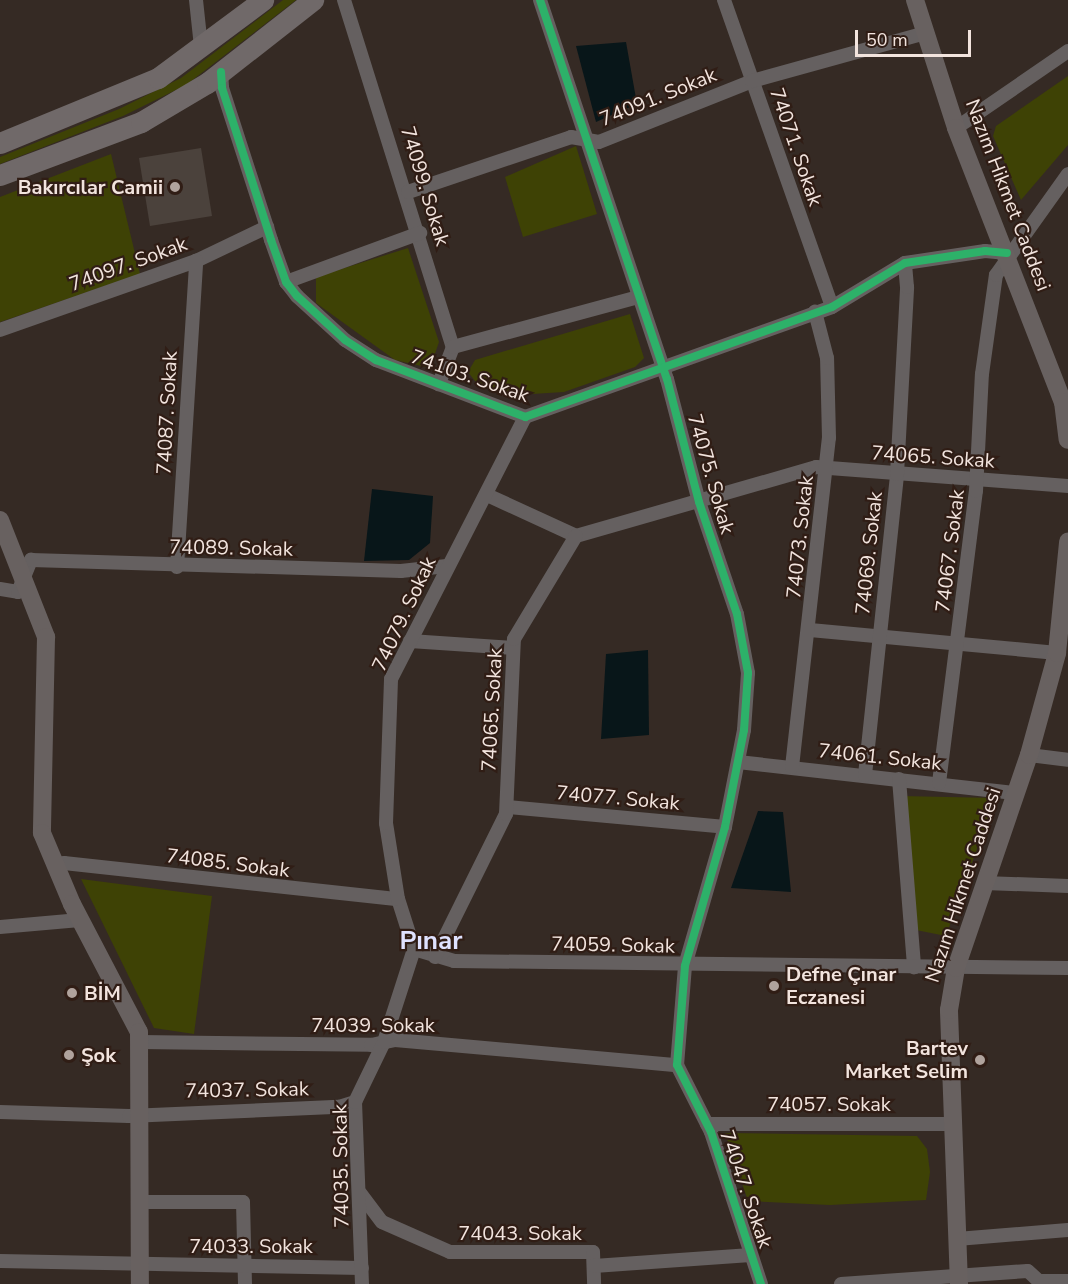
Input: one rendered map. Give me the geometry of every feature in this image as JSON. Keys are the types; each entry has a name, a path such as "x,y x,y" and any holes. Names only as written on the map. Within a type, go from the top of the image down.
{"main road":[{"path":"0,143 158,78 263,0"},
{"path":"0,175 141,122 221,72 313,0"},
{"name":"Nazım Hikmet Caddesi","path":"915,0 956,128 1007,253 1063,402 1068,440"},
{"path":"0,520 24,576 46,638 42,833 80,920 140,1042 138,1114 140,1275"},
{"name":"Nazım Hikmet Caddesi","path":"959,1278 951,1124 949,1010 956,968 1029,754 1057,653 1065,607 1068,542"}],"street":[{"path":"196,0 201,47"},
{"name":"74099. Sokak","path":"344,0 408,192 453,347"},
{"name":"74075. Sokak","path":"540,0 662,367 699,502 737,614 748,673 738,762 725,827 685,966"},
{"name":"74071. Sokak","path":"724,0 832,307"},
{"name":"74091. Sokak","path":"408,192 571,137 599,142 752,81 925,33"},
{"path":"956,128 1068,51"},
{"name":"74103. Sokak","path":"221,72 222,88 286,282 345,340 376,360 525,417 832,307 905,263 985,251 1007,253"},
{"path":"1007,253 1022,240 1067,176"},
{"name":"74097. Sokak","path":"0,330 196,261 267,227"},
{"path":"286,282 420,233"},
{"name":"74067. Sokak","path":"939,783 959,644 977,480 989,308 996,275 1007,253"},
{"name":"74087. Sokak","path":"177,567 196,261"},
{"name":"74069. Sokak","path":"865,775 897,474 905,263"},
{"path":"439,384 453,347 638,297"},
{"name":"74073. Sokak","path":"792,767 810,630 826,468 827,358 815,312"},
{"name":"74079. Sokak","path":"414,949 398,899 386,823 391,679 525,417"},
{"name":"74065. Sokak","path":"435,957 507,807 513,648 576,536 826,468 1068,486"},
{"path":"487,495 576,536"},
{"name":"74089. Sokak","path":"24,576 31,560 177,567 401,571 447,566"},
{"path":"0,589 18,592 24,576"},
{"path":"810,630 1057,653"},
{"path":"410,641 513,648"},
{"path":"1029,754 1068,760"},
{"name":"74061. Sokak","path":"738,762 1016,793"},
{"path":"899,779 915,967"},
{"name":"74077. Sokak","path":"507,807 725,827"},
{"name":"74085. Sokak","path":"56,867 64,863 398,899"},
{"path":"984,883 1068,886"},
{"path":"0,927 80,920"},
{"name":"74059. Sokak","path":"414,949 435,957 685,966 1068,968"},
{"name":"74035. Sokak","path":"362,1284 355,1102 384,1042 414,949"},
{"path":"677,1065 685,966"},
{"name":"74039. Sokak","path":"140,1042 384,1042 677,1065"},
{"name":"74047. Sokak","path":"677,1065 707,1124 761,1284"},
{"name":"74037. Sokak","path":"0,1112 138,1114 339,1107 355,1102"},
{"name":"74057. Sokak","path":"707,1124 951,1124"},
{"name":"74043. Sokak","path":"360,1193 382,1222 450,1252 593,1259 751,1255"},
{"path":"139,1202 243,1202 245,1284"},
{"path":"957,1239 1068,1230"},
{"path":"593,1259 594,1284"},
{"name":"74033. Sokak","path":"0,1261 140,1275 244,1263 362,1268"},
{"path":"841,1284 959,1278 1028,1271 1042,1283 1068,1281"}],"shaded area":[{"path":"283,0 296,0 186,85 123,116 0,164 0,157 119,109 181,78"},
{"path":"626,42 637,104 596,122 576,46"},
{"path":"1068,76 1068,145 1021,200 993,136 996,126"},
{"path":"576,146 597,214 523,237 505,177"},
{"path":"111,154 140,274 0,322 0,197"},
{"path":"408,248 439,342 430,368 395,360 316,303 316,277"},
{"path":"630,314 644,358 635,367 564,392 532,394 499,391 475,381 468,372 475,360"},
{"path":"372,489 433,496 430,543 409,560 364,561"},
{"path":"648,650 649,735 601,739 606,654"},
{"path":"900,796 995,798 946,936 911,929"},
{"path":"758,811 783,812 791,892 731,888"},
{"path":"81,879 212,896 194,1034 154,1028"},
{"path":"725,1133 917,1136 927,1149 930,1172 926,1200 830,1205 748,1201"}],"building":[{"name":"Bakırcılar Camii","path":"201,148 212,216 150,226 139,158"}],"cycle path":[{"path":"540,0 667,379 699,502 737,614 748,673 744,730 725,827 685,966 677,1065 711,1132 761,1284"},
{"path":"221,72 222,88 271,240 286,282 297,296 345,340 376,360 525,417 832,307 905,263 985,251 1007,253"}],"place":[{"name":"Bakırcılar Camii","path":"175,187"},
{"name":"Defne Çınar Eczanesi","path":"774,986"},
{"name":"BİM","path":"72,993"},
{"name":"Şok","path":"69,1055"},
{"name":"Bartev Market Selim","path":"980,1060"}],"district":[{"name":"Pınar","path":"431,941"}]}
